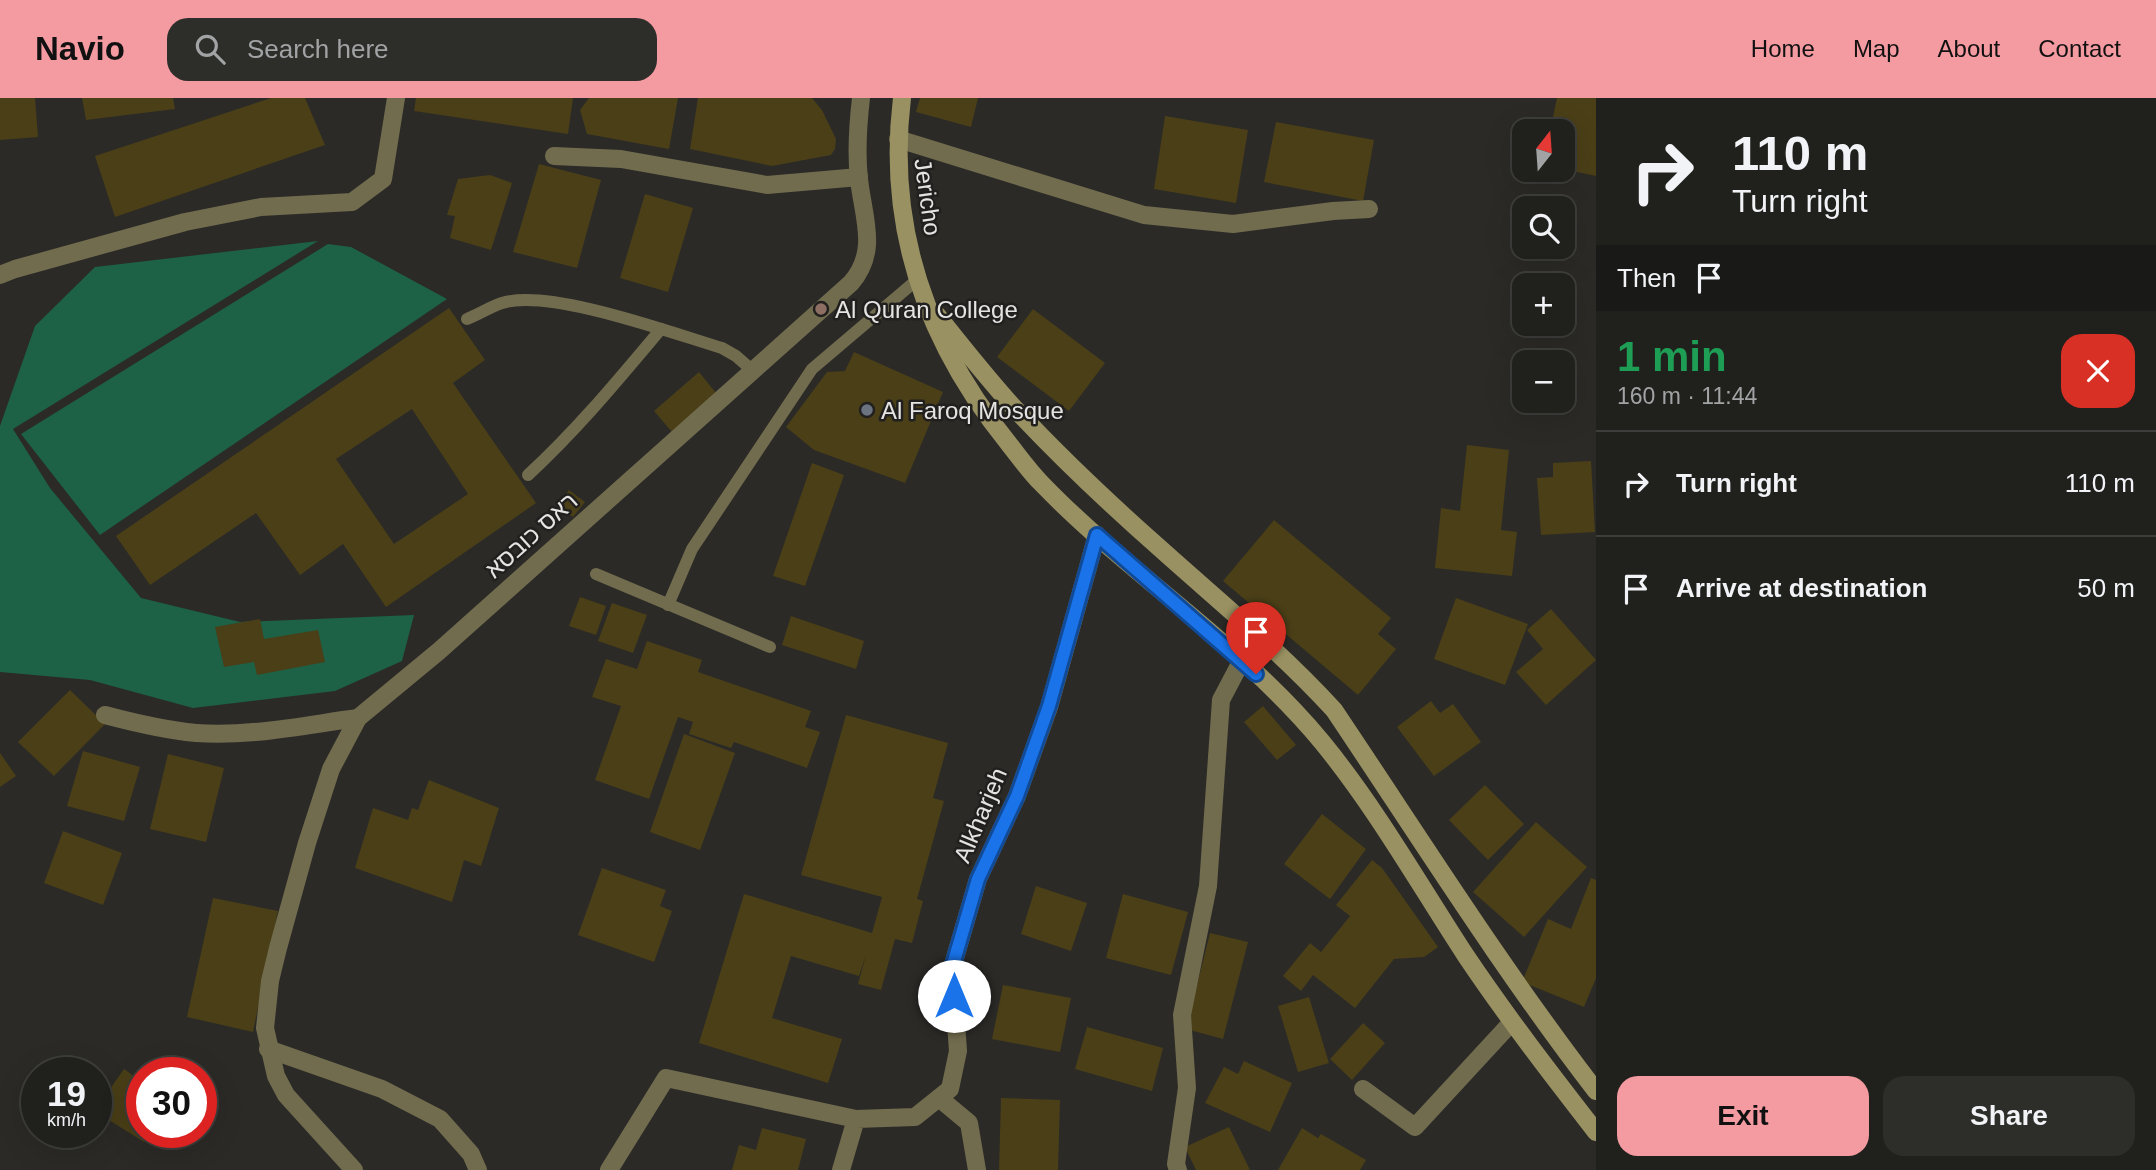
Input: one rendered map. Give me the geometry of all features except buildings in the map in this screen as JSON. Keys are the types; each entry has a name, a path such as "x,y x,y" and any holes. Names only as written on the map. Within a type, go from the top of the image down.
{"main road":[{"name":"Jericho","path":"902,98 896,153 902,223 925,301 944,348 984,414 1040,483 1285,700 1323,743 1357,789 1511,1024 1596,1132"},
{"path":"925,301 1016,411 1162,551 1264,639 1334,710 1534,1006 1596,1091"}],"street":[{"path":"0,275 15,268 185,222 261,207 352,202 383,179 396,98"},
{"name":"ראס כובסא","path":"354,1170 286,1095 276,1076 265,1028 278,948 331,769 358,718 439,651 862,271 868,236 859,177 861,98"},
{"path":"898,139 1144,215 1233,224 1369,209"},
{"path":"554,156 621,159 767,185 859,177"},
{"name":"Alkharjeh","path":"609,1170 666,1078 856,1119 915,1117 950,1089 958,1051 952,968 978,879 1017,796 1049,706 1097,535"},
{"path":"1178,1170 1176,1164 1187,1088 1182,1015 1208,886 1222,701 1241,662 1264,639"},
{"path":"105,715 148,727 198,733 254,731 358,718"},
{"path":"1363,1089 1415,1127 1511,1024"},
{"path":"268,1049 382,1089 440,1119 471,1154 478,1170"},
{"path":"939,1098 969,1123 977,1170"},
{"path":"841,1170 856,1119"}],"lane":[{"path":"668,605 692,549 812,369 918,279"},
{"path":"467,319 503,302 535,300 602,312 722,348 753,371"},
{"path":"528,475 594,410 661,329"},
{"path":"596,574 770,647"}],"green space":[{"path":"318,241 13,429 50,488 141,598 240,622 414,615 402,661 335,691 193,708 90,680 0,672 0,426 35,326 95,267"},
{"path":"328,244 351,247 447,299 100,535 21,434"}],"place":[{"name":"Al Quran College","path":"821,309"},
{"name":"Al Faroq Mosque","path":"867,410"}],"route":[{"path":"954,996 952,968 978,879 1017,796 1049,706 1097,535 1256,674"}]}
